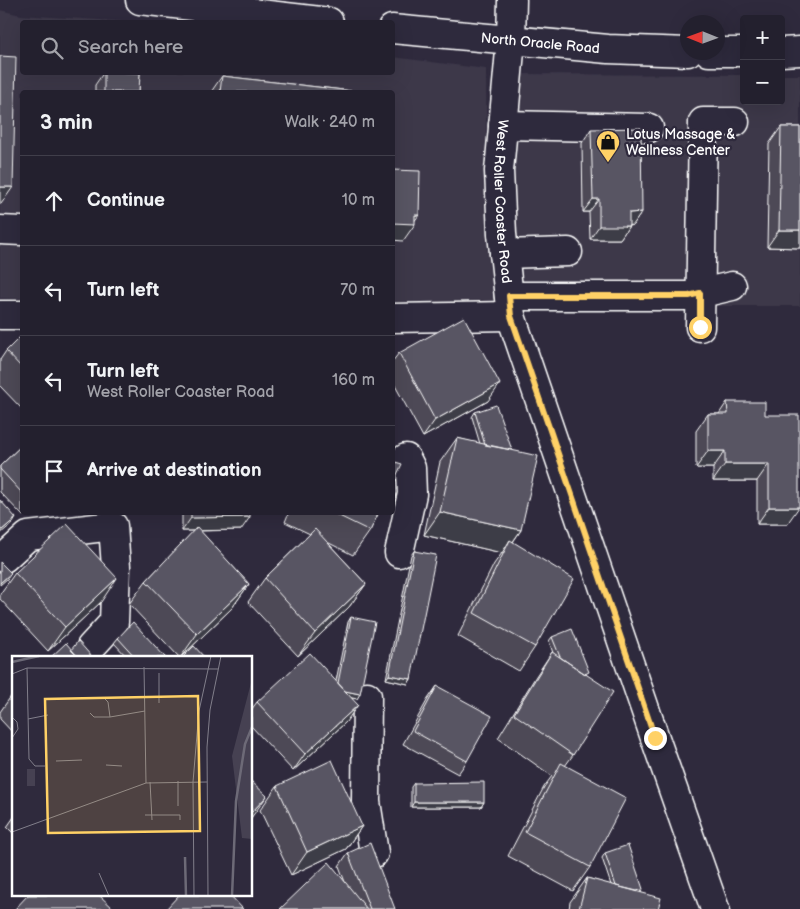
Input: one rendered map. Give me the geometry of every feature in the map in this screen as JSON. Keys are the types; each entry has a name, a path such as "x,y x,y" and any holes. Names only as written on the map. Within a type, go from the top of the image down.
{"main road":[{"path":"140,0 312,20"},
{"name":"West Roller Coaster Road","path":"512,0 511,40 498,172 510,306 655,738 716,909"},
{"name":"North Oracle Road","path":"395,29 608,49 680,52"},
{"path":"725,52 740,52"},
{"path":"785,52 800,52"},
{"path":"700,327 703,122 735,122"},
{"path":"503,125 649,128"},
{"path":"0,230 20,231"},
{"path":"504,254 568,252"},
{"path":"395,318 510,306 689,296 732,286"},
{"path":"0,315 20,316"},
{"path":"399,553 412,494 411,468 406,458"},
{"path":"4,558 28,536 112,519 116,567 114,622 91,646"},
{"path":"367,696 366,802 374,854"}],"shaded area":[{"path":"0,10 21,15 100,20 20,20 20,75 395,75 395,57 486,69 487,245 497,307 395,305 395,90 20,90 20,299 0,298"},
{"path":"515,74 740,75 740,105 785,105 785,75 800,75 800,306 520,306 511,222"}],"building":[{"path":"0,56 16,57 13,187 0,187"},
{"path":"104,75 140,75 139,90 104,90"},
{"path":"222,76 344,90 220,90"},
{"path":"781,127 800,127 800,230 779,230"},
{"path":"641,128 642,212 629,213 629,226 599,226 599,199 593,199 591,129"},
{"path":"395,170 420,171 419,215 415,215 415,224 395,223"},
{"path":"464,317 500,384 435,420 399,353"},
{"path":"20,337 20,366 6,351"},
{"path":"727,402 765,402 765,415 799,415 799,507 769,507 769,464 725,464 725,451 708,451 708,414 728,414"},
{"path":"496,405 512,450 485,445 475,412"},
{"path":"457,438 538,456 521,530 440,512"},
{"path":"20,447 20,491 0,469 0,466"},
{"path":"395,462 402,464 395,479"},
{"path":"0,500 16,518 2,530 0,529"},
{"path":"191,515 250,515 250,517 191,518"},
{"path":"337,515 378,515 370,531"},
{"path":"67,524 117,578 65,627 15,573"},
{"path":"197,527 249,584 197,634 146,581"},
{"path":"315,529 366,584 315,633 265,578"},
{"path":"510,540 574,579 535,647 474,613"},
{"path":"414,551 436,555 411,679 389,675"},
{"path":"0,562 11,573 0,583"},
{"path":"351,617 375,622 360,694 345,691 338,683"},
{"path":"133,622 164,656 134,656 118,638"},
{"path":"572,629 589,672 585,674 560,657 552,637"},
{"path":"78,641 91,656 77,656 71,650"},
{"path":"66,643 77,656 52,656"},
{"path":"194,646 203,656 184,656"},
{"path":"552,652 613,692 573,755 514,714"},
{"path":"310,653 358,705 305,754 257,702"},
{"path":"437,686 492,716 467,761 413,731"},
{"path":"332,760 362,826 307,852 277,786"},
{"path":"561,763 626,798 590,867 525,832"},
{"path":"252,782 267,796 252,812"},
{"path":"484,782 484,802 414,802 414,783"},
{"path":"370,843 395,909 370,909 348,853"},
{"path":"628,845 643,889 637,891 616,886 605,853"},
{"path":"329,862 367,909 280,909"},
{"path":"587,878 661,898 658,909 579,909"},
{"path":"27,896 100,896 114,909 15,909"},
{"path":"178,896 231,896 243,909 166,909"}],"place":[{"name":"Lotus Massage & Wellness Center","path":"608,163"}],"route":[{"path":"655,738 511,316 509,296 689,296 700,293 700,327"}]}
